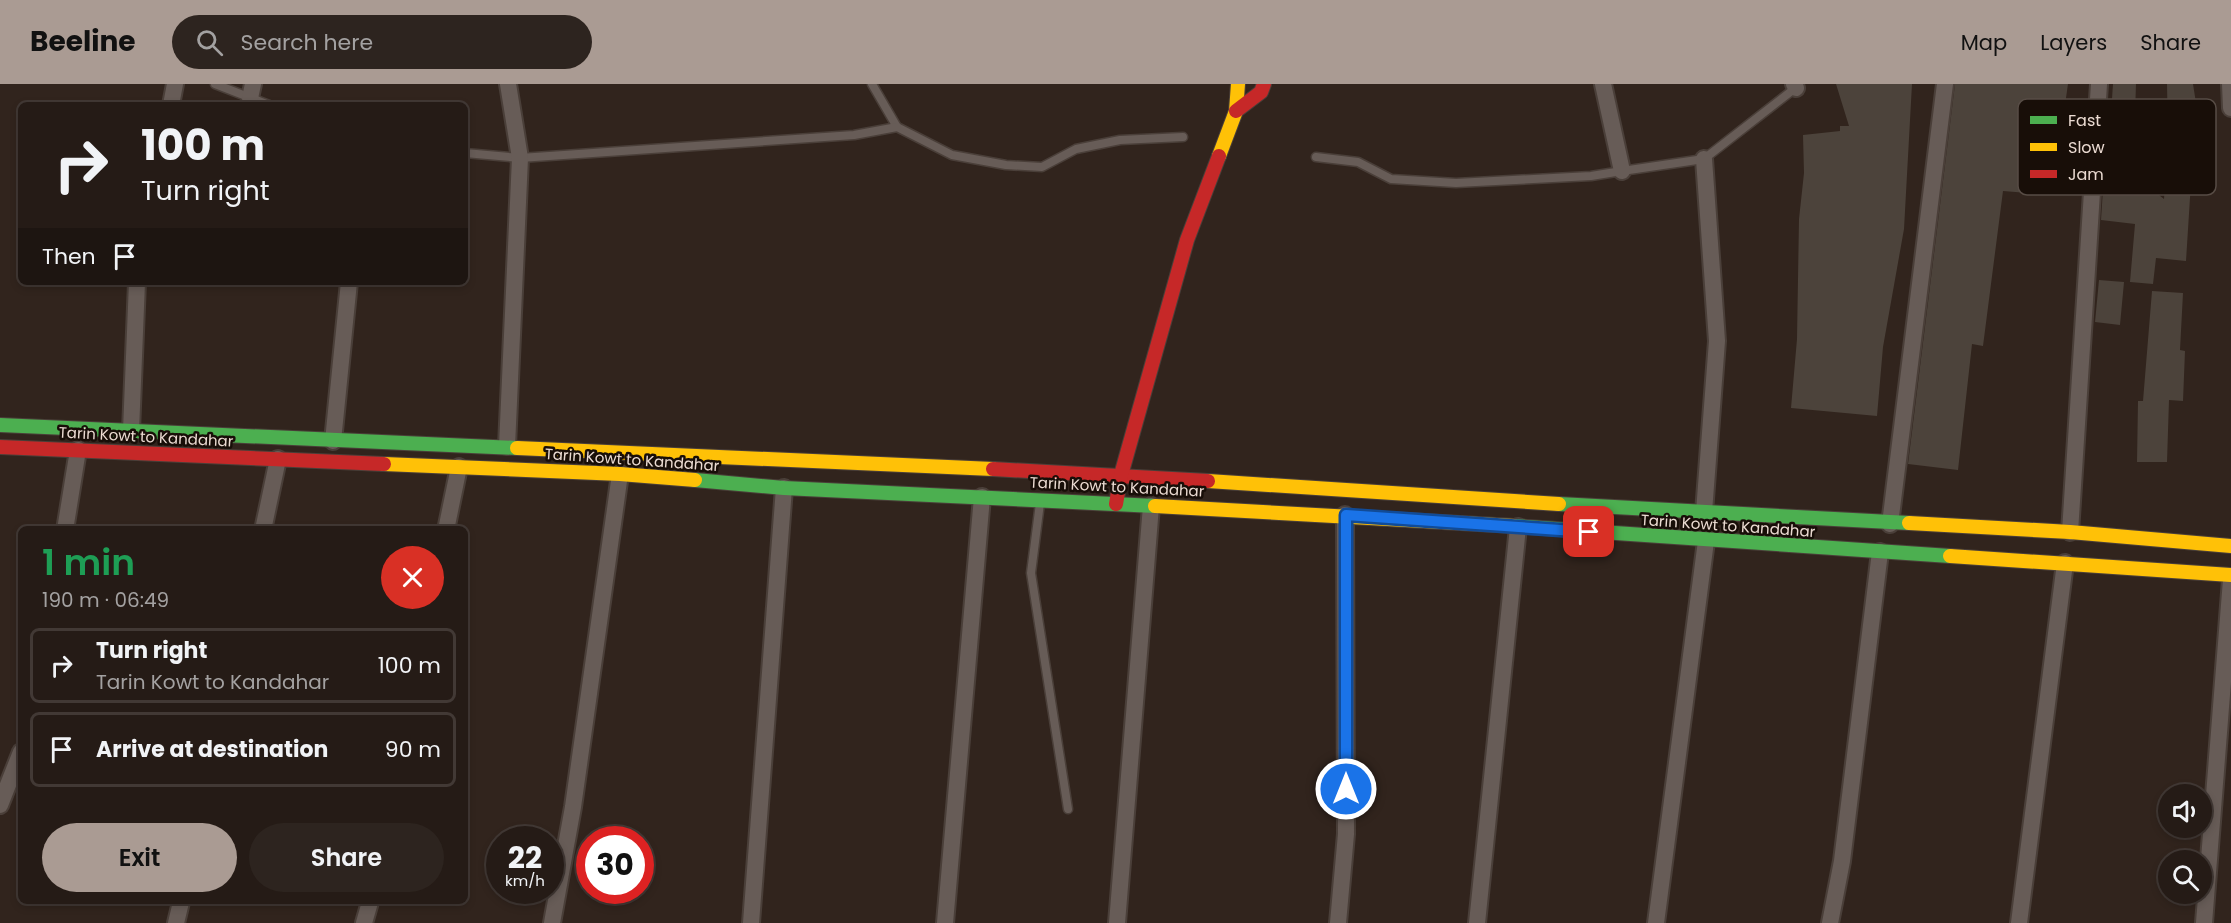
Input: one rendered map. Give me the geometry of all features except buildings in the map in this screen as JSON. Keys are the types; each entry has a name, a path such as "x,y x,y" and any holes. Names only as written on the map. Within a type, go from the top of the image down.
{"main road":[{"path":"1116,504 1121,475 1187,240 1236,111 1238,84"},
{"path":"1236,111 1261,92 1264,84"},
{"name":"Tarin Kowt to Kandahar","path":"0,425 1121,475 1482,500 2070,532 2231,546"},
{"path":"32,448 33,426"},
{"name":"Tarin Kowt to Kandahar","path":"0,447 620,474 784,488 1346,515 2231,575"},
{"path":"1480,524 1482,500"}],"street":[{"path":"172,102 175,84"},
{"path":"507,446 520,158 508,84"},
{"path":"1604,84 1622,171"},
{"path":"1890,524 1945,84"},
{"path":"2097,99 2098,84"},
{"path":"2230,84 2231,108"},
{"path":"1704,159 1717,342 1704,512"},
{"path":"2070,532 2091,195"},
{"path":"131,430 136,285"},
{"path":"333,441 349,285"},
{"path":"67,526 78,450"},
{"path":"264,526 278,459"},
{"path":"447,526 459,467"},
{"path":"552,923 573,807 620,474"},
{"path":"751,923 784,488"},
{"path":"945,923 982,497"},
{"path":"1117,923 1151,506"},
{"path":"1338,923 1346,834 1346,515"},
{"path":"1477,923 1518,527"},
{"path":"1656,923 1706,541"},
{"path":"1830,923 1842,861 1880,552"},
{"path":"2019,923 2065,563"},
{"path":"2204,923 2231,580"},
{"path":"0,805 18,760"},
{"path":"176,923 181,904"},
{"path":"364,923 369,904"}],"lane":[{"path":"215,84 252,91 265,102"},
{"path":"872,84 897,127 952,155 1006,165 1042,167 1076,149 1120,140 1183,137"},
{"path":"1316,157 1358,162 1391,179 1456,183 1591,176 1704,159 1797,85"},
{"path":"468,153 520,158 854,135 897,127"},
{"path":"1040,500 1031,573 1068,809"}],"traffic: fast":[{"path":"0,425 517,448"},
{"path":"695,480 784,488 1155,506"},
{"path":"1559,504 1909,523"},
{"path":"1514,526 1950,556"}],"traffic: slow":[{"path":"1219,156 1236,111 1238,84"},
{"path":"517,448 993,469"},
{"path":"384,464 620,474 695,480"},
{"path":"1208,481 1559,504"},
{"path":"1155,506 1514,526"},
{"path":"1909,523 2070,532 2231,546"},
{"path":"1950,556 2231,575"}],"traffic: jam":[{"path":"1236,111 1261,92 1264,84"},
{"path":"1116,504 1121,475 1187,240 1219,156"},
{"path":"0,447 384,464"},
{"path":"993,469 1208,481"}],"route":[{"path":"1346,789 1346,515 1589,532"}]}
